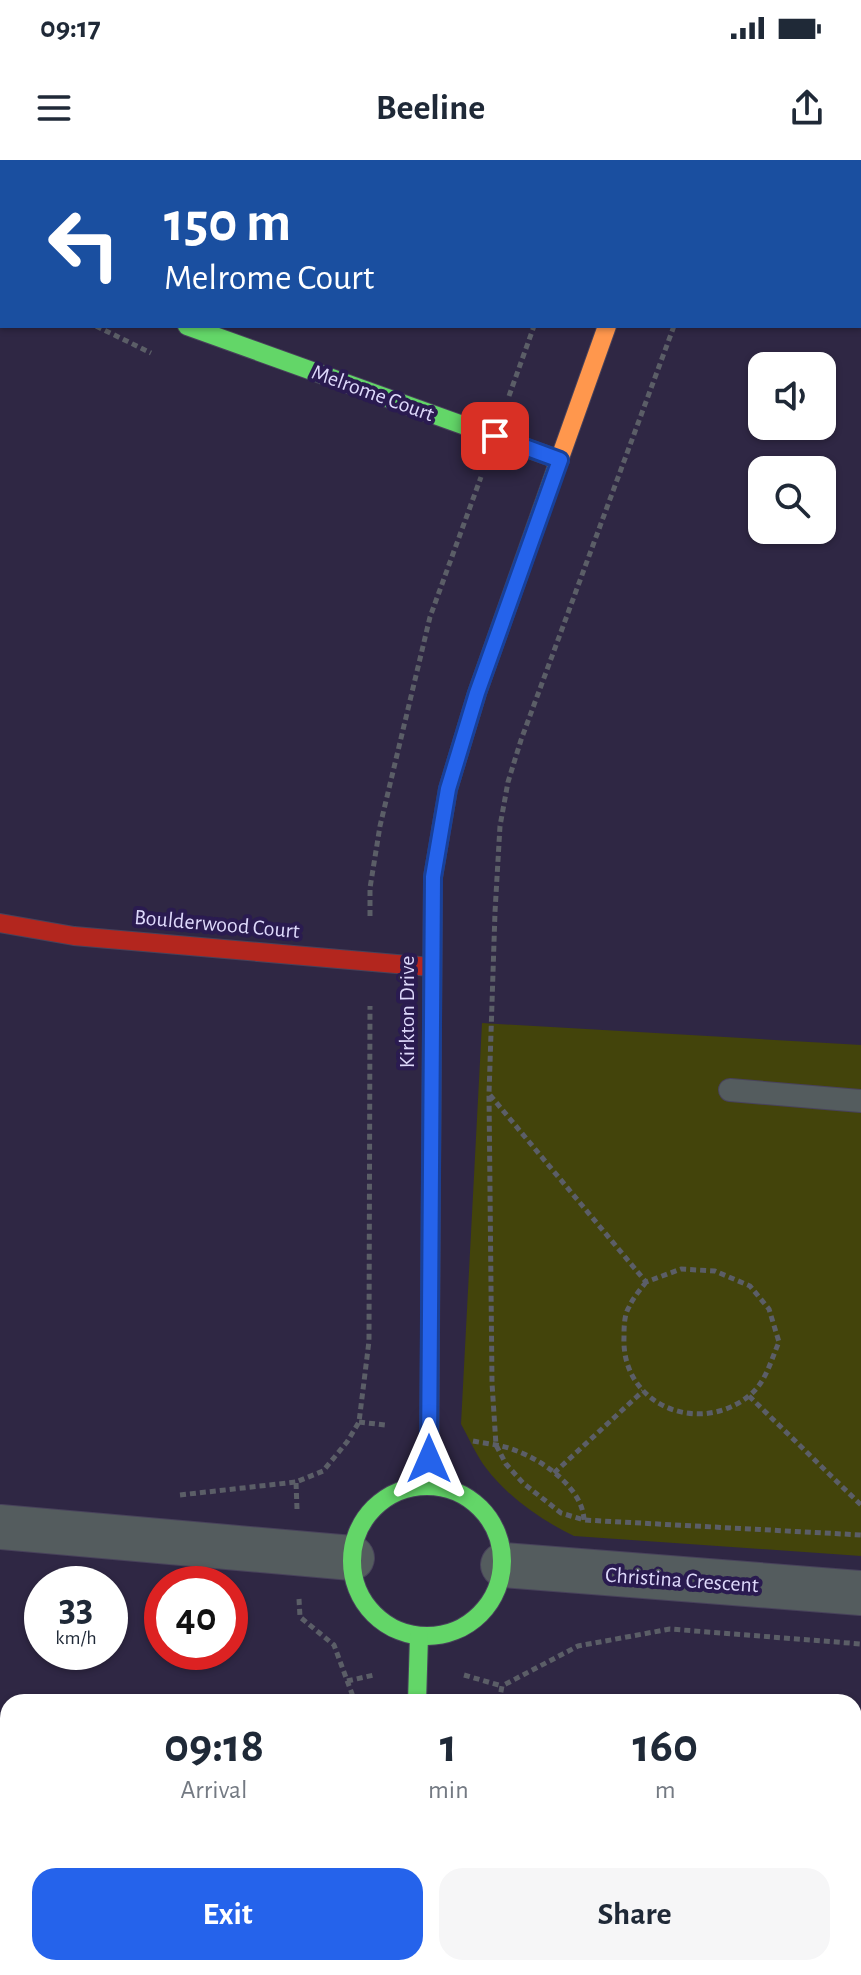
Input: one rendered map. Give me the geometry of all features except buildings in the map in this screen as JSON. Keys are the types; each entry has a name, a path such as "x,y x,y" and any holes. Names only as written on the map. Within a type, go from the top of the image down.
{"street":[{"name":"Melrome Court","path":"193,328 560,460"},
{"name":"Kirkton Drive","path":"429,1486 433,877 448,789 477,693 606,328"},
{"name":"Boulderwood Court","path":"0,923 74,936 431,967"},
{"path":"429,1486 449,1489 467,1497 483,1510 494,1526 501,1545 503,1565 499,1585 490,1604 476,1618 459,1629 439,1635 419,1636 397,1630 378,1618 363,1601 354,1580 352,1558 357,1535 368,1514 385,1499 406,1489 429,1486"},
{"path":"0,1527 352,1558"},
{"name":"Christina Crescent","path":"503,1565 861,1593"},
{"path":"417,1694 419,1636"}],"lane":[{"path":"730,1090 861,1101"}],"path":[{"path":"673,328 526,725 508,782 500,826 489,1094 492,1383 496,1445 506,1464 523,1483 561,1513 584,1520 861,1535"},
{"path":"489,1094 646,1282"},
{"path":"681,1269 715,1271 750,1286 769,1309 779,1342 762,1381 749,1396 711,1415 677,1412 654,1403 643,1391 624,1359 624,1346 627,1309 646,1282 681,1269"},
{"path":"554,1473 643,1391"},
{"path":"749,1396 861,1505"},
{"path":"429,1431 515,1450 554,1473 584,1508 586,1573"},
{"path":"174,1495 296,1482"},
{"path":"500,1694 502,1686 578,1646 670,1629 861,1644"}],"shaded area":[{"path":"482,1023 861,1045 861,1556 574,1536 515,1498 482,1463 461,1424"}],"traffic: fast":[{"path":"193,328 560,460"},
{"path":"429,1486 433,877 448,789 477,693 556,469"},
{"path":"427,1486 456,1492 480,1508 496,1532 502,1561 496,1590 480,1614 456,1630 427,1636 398,1630 374,1614 358,1590 352,1561 358,1532 374,1508 398,1492 427,1486"},
{"path":"417,1694 419,1636"}],"traffic: slow":[{"path":"556,469 606,328"}],"traffic: jam":[{"path":"0,923 74,936 431,967"}],"route":[{"path":"429,1459 433,877 448,789 477,693 560,460 495,436"}]}
